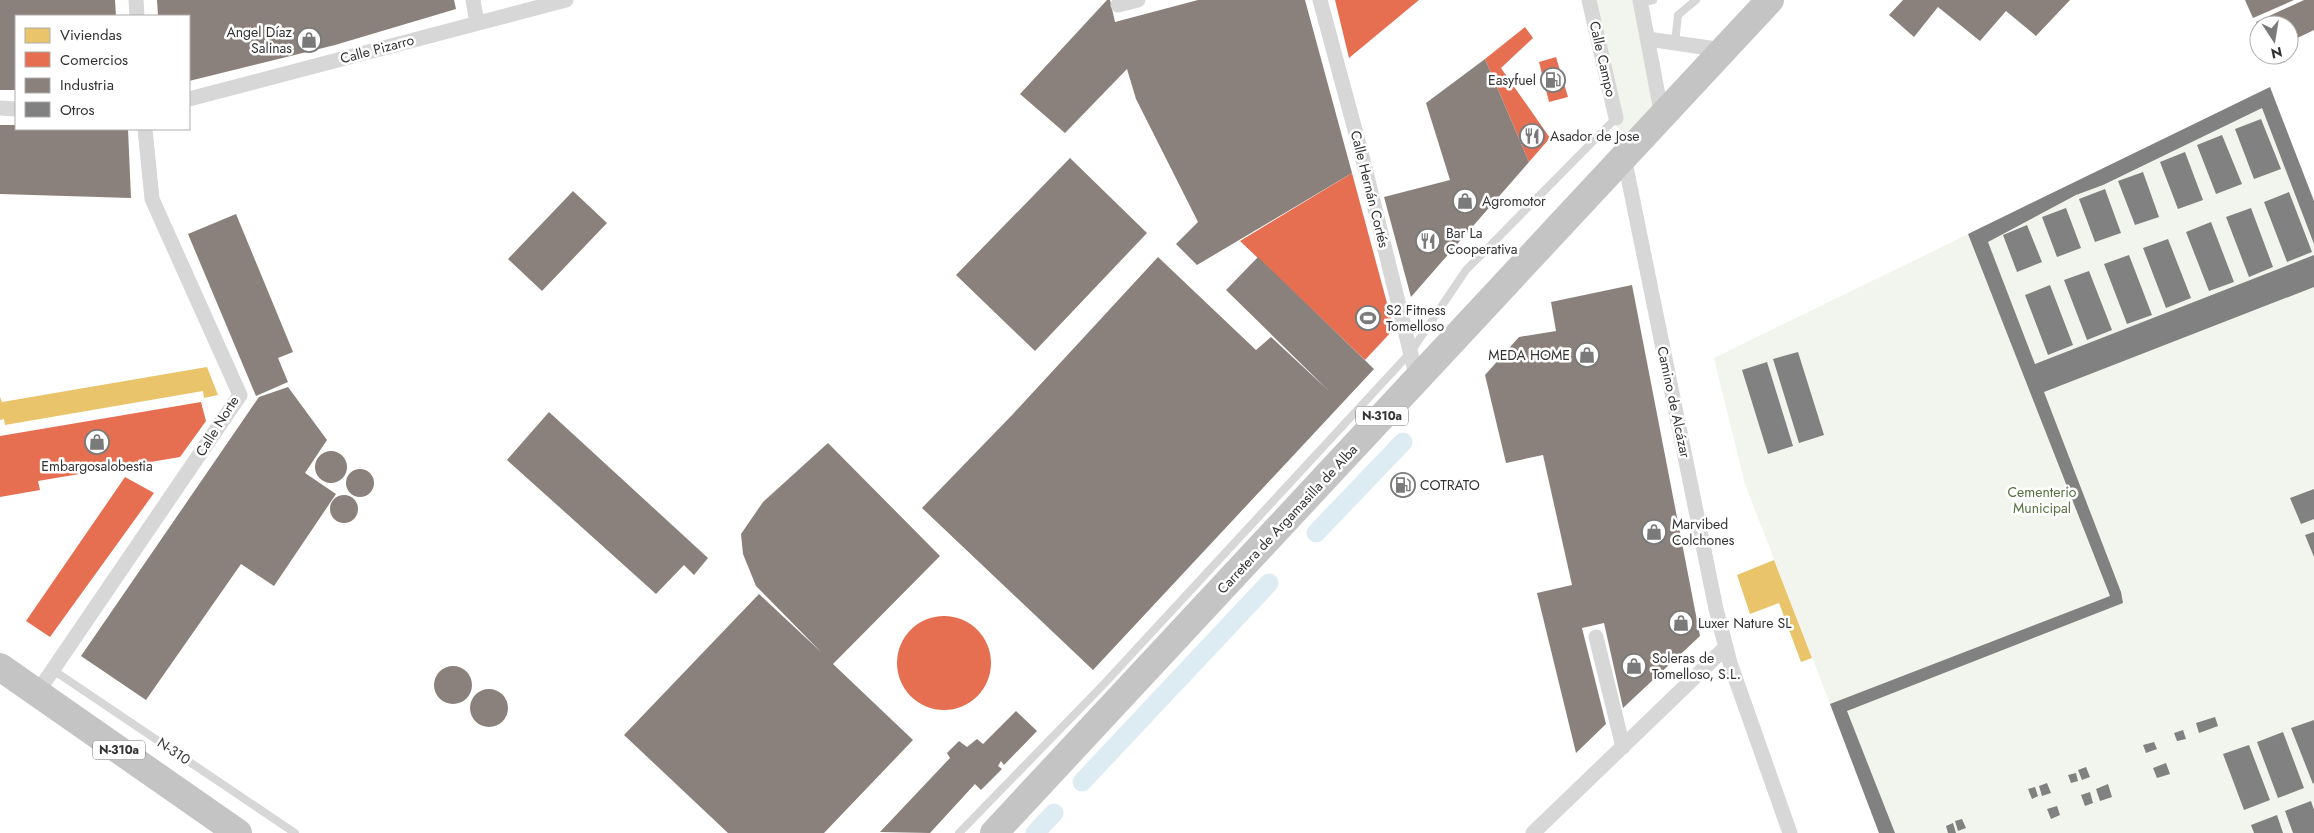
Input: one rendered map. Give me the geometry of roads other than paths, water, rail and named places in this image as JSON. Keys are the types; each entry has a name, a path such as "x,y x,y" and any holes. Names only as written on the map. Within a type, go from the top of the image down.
{"highway":[{"name":"Carretera de Argamasilla de Alba","path":"994,833 1770,0"},
{"name":"N-310a","path":"0,667 238,833"}],"street":[{"path":"136,0 137,15"},
{"path":"473,0 477,23"},
{"name":"Calle Pizarro","path":"190,99 566,0"},
{"path":"1118,5 1138,0"},
{"name":"Calle Hernán Cortés","path":"1320,0 1362,156 1417,379"},
{"name":"Calle Campo","path":"1590,0 1616,118"},
{"path":"1645,1 1648,39 1662,116"},
{"path":"1648,39 1723,50"},
{"path":"0,108 15,108"},
{"name":"Calle Norte","path":"37,693 240,395 152,199 145,130"},
{"name":"Camino de Alcázar","path":"1624,158 1716,609 1726,647 1790,833"},
{"path":"1596,638 1622,746"},
{"path":"1533,833 1726,647"}],"lane":[{"path":"1675,43 1678,15 1696,0"},
{"name":"Carretera de Argamasilla de Alba","path":"959,833 1104,684 1410,353 1466,270 1616,118"},
{"name":"N-310","path":"53,670 295,833"}],"waterway":[{"path":"1316,533 1403,442"},
{"path":"1082,782 1269,583"},
{"path":"1035,833 1054,813"}],"place":[{"name":"Angel Díaz Salinas","path":"309,40"},
{"name":"Easyfuel","path":"1553,80"},
{"name":"Asador de Jose","path":"1532,136"},
{"name":"Agromotor","path":"1465,201"},
{"name":"Bar La Cooperativa","path":"1428,241"},
{"name":"S2 Fitness Tomelloso","path":"1368,318"},
{"name":"MEDA HOME","path":"1587,355"},
{"name":"Embargosalobestia","path":"97,442"},
{"name":"COTRATO","path":"1403,485"},
{"name":"Marvibed Colchones","path":"1654,532"},
{"name":"Luxer Nature SL","path":"1681,623"},
{"name":"Soleras de Tomelloso, S.L.","path":"1634,666"}],"park label":[{"name":"Cementerio Municipal","path":"2042,500"}]}
